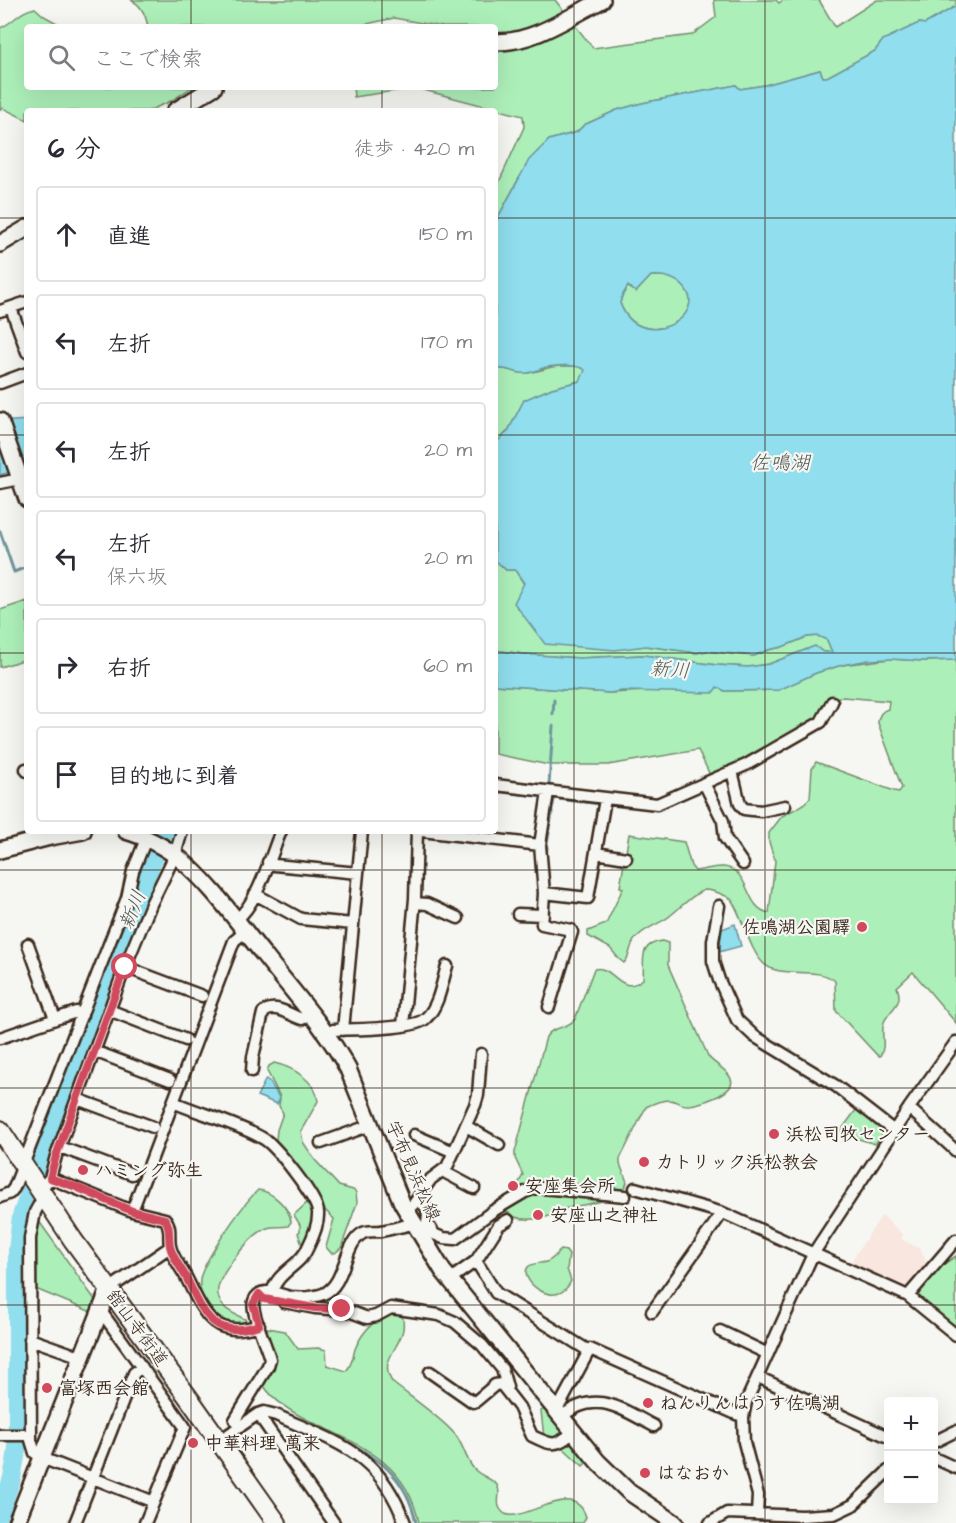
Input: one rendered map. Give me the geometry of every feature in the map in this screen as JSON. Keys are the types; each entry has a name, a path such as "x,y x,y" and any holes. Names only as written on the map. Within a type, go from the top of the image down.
{"main road":[{"path":"498,42 513,42 551,27 602,0"},
{"path":"180,108 209,90"},
{"path":"0,244 24,230"},
{"path":"0,421 24,490"},
{"path":"0,850 49,834"},
{"name":"宇布見浜松線","path":"134,834 172,853 201,879 326,1035 348,1069 371,1125 411,1204 413,1224 449,1280 574,1432 619,1482 643,1502 675,1523"},
{"name":"舘山寺街道","path":"0,1130 25,1166 44,1188 74,1240 277,1523"},
{"path":"16,1523 109,1289"}],"street":[{"path":"24,303 6,309 24,346"},
{"path":"0,383 24,374"},
{"path":"0,483 19,476"},
{"path":"498,785 657,804 746,765 821,722 832,702"},
{"path":"732,771 740,804 744,809 761,811 785,806"},
{"path":"704,783 723,821 724,838 743,864"},
{"path":"548,792 540,845 544,893 542,924 572,932 549,1006"},
{"path":"544,893 588,898 605,799"},
{"path":"154,1502 34,1453 29,1435 31,1232 37,1206 125,967 181,834"},
{"path":"132,1211 240,926 242,915 255,894 280,834"},
{"path":"343,1030 362,834"},
{"path":"403,1026 415,903 417,834"},
{"path":"447,834 540,845"},
{"path":"0,1197 12,1191 25,1166 128,898 133,871 147,840"},
{"path":"596,853 626,858"},
{"path":"268,862 275,865 358,873"},
{"path":"255,894 301,918 353,924"},
{"path":"415,903 427,904 458,918"},
{"path":"722,913 712,951 715,971 742,1026 760,1041 836,1086 894,1131"},
{"path":"518,914 543,915"},
{"path":"28,944 55,1019"},
{"path":"326,1035 333,1030 403,1026 421,1022 429,1015 438,997 447,966"},
{"path":"125,967 202,996"},
{"path":"252,1071 256,1040 263,1012 266,1009 274,1008 302,1019 310,1014"},
{"path":"109,1010 186,1040"},
{"path":"0,1038 76,1012 82,1015"},
{"path":"757,1514 758,1495 746,1454 743,1416 758,1377 813,1254 909,1108 956,1042"},
{"path":"94,1051 170,1080"},
{"path":"481,1054 477,1100 454,1152 444,1170 431,1179 411,1204 427,1207 429,1213 427,1223 434,1234 442,1238 455,1239 530,1189 542,1188 625,1196"},
{"path":"77,1098 153,1127"},
{"path":"178,1104 255,1134 268,1142 316,1203 318,1218 308,1249 300,1260 273,1285 272,1293"},
{"path":"909,1108 956,1151"},
{"path":"321,1143 371,1125"},
{"path":"466,1126 499,1145"},
{"path":"414,1135 454,1152"},
{"path":"60,1147 132,1174"},
{"path":"444,1170 474,1188"},
{"path":"44,1188 76,1187 132,1211 165,1219 169,1225 170,1247 199,1305 209,1319 223,1328 232,1330 259,1325"},
{"path":"635,1188 720,1213 908,1296 956,1335"},
{"path":"652,1312 720,1213"},
{"path":"449,1280 476,1261 500,1225 508,1220"},
{"path":"240,1427 235,1420 269,1363 269,1355 253,1304 259,1294 265,1292 300,1297 324,1294 334,1286 360,1235 368,1231 380,1231 413,1224"},
{"path":"908,1296 956,1240"},
{"path":"109,1289 170,1247"},
{"path":"476,1261 496,1293 589,1351 590,1349 743,1416"},
{"path":"259,1294 264,1299 315,1308 346,1310 367,1318 391,1308 447,1318 462,1326 502,1369 507,1387 505,1389"},
{"path":"100,1310 185,1428 145,1523"},
{"path":"720,1331 768,1354"},
{"path":"30,1339 81,1357"},
{"path":"558,1412 589,1351"},
{"path":"75,1523 134,1373 142,1367"},
{"path":"430,1372 473,1402 495,1385 501,1384 519,1407 532,1436 550,1444 560,1443 574,1432"},
{"path":"758,1377 884,1435"},
{"path":"558,1412 586,1403 605,1403 654,1426"},
{"path":"219,1441 258,1414 264,1412 276,1415 344,1446 364,1459 387,1485 405,1523"},
{"path":"258,1414 334,1523"},
{"path":"938,1440 956,1431"},
{"path":"4,1435 29,1435"},
{"path":"938,1460 956,1468"},
{"path":"710,1523 727,1513 819,1515 840,1512 858,1501 884,1475"}],"shaded area":[{"path":"882,1215 903,1235 901,1239 920,1249 928,1266 907,1290 849,1265"}],"green space":[{"path":"131,0 555,0 593,48 692,35 716,17 714,0 776,0 779,3 783,0 819,0 835,27 877,0 956,0 956,6 925,24 919,23 883,40 875,51 827,77 823,77 820,70 765,85 740,89 736,85 642,103 617,110 584,125 577,132 549,140 518,180 498,217 498,184 524,127 523,116 424,90 498,90 498,24 427,24 394,18 367,24 147,24 143,11"},
{"path":"35,8 59,24 24,24 24,90 188,90 155,108 24,108 24,118 3,108 0,110 0,28 24,12"},
{"path":"353,90 402,90 354,97"},
{"path":"651,276 664,276 675,280 682,285 689,297 689,308 682,318 671,325 657,329 643,327 630,319 620,303 628,286 637,291"},
{"path":"580,366 586,370 580,381 552,388 524,400 508,431 498,441 498,369 524,373"},
{"path":"498,563 506,570 515,570 524,584 515,603 633,647 646,646 697,653 706,651 754,656 807,637 818,636 827,640 832,652 823,652 815,646 769,664 748,667 643,655 579,658 498,650"},
{"path":"24,602 24,660 0,667 0,610"},
{"path":"890,659 956,660 956,1023 913,972 897,987 899,998 884,1022 883,1048 880,1056 836,1011 835,981 818,974 778,971 763,963 754,950 731,899 722,894 705,890 697,893 667,918 640,934 632,944 624,963 610,948 588,936 588,931 606,924 623,888 620,887 629,834 684,842 691,866 695,871 720,867 733,870 744,882 755,904 761,910 769,913 775,861 769,842 769,833 782,816 801,806 810,798 812,769 816,762 894,791 899,792 902,788 878,723 880,714 888,709 889,701 830,698 818,720 745,762 711,777 698,750 608,765 549,765 498,755 498,685 610,693 717,687 725,691 778,690 816,673 842,665"},
{"path":"662,941 668,943 668,965 708,1056 727,1072 731,1084 723,1093 699,1103 687,1105 666,1100 646,1107 620,1159 627,1182 623,1194 564,1209 542,1218 518,1218 509,1214 506,1206 523,1175 515,1158 515,1152 546,1037 552,1031 568,1025 575,1019 594,969 607,971 628,985 635,984 643,979 643,960 646,950 654,943"},
{"path":"274,1063 296,1072 313,1087 318,1101 301,1131 303,1142 315,1160 339,1186 356,1192 357,1203 341,1248 335,1253 331,1253 326,1247 334,1219 324,1209 276,1140 283,1113 279,1106 280,1097 267,1071"},
{"path":"856,1110 860,1110 884,1129 885,1132 875,1144 839,1133"},
{"path":"258,1190 269,1193 279,1201 287,1211 291,1222 288,1226 265,1229 242,1248 234,1258 218,1288 218,1295 222,1304 245,1319 246,1324 221,1322 208,1310 203,1301 200,1286 202,1271 225,1233"},
{"path":"309,1201 312,1219 303,1248 298,1233 300,1225 294,1215"},
{"path":"36,1217 98,1304 94,1313 33,1288"},
{"path":"561,1250 566,1251 569,1255 567,1269 571,1281 565,1290 557,1294 548,1294 533,1285 526,1273 532,1264 544,1263"},
{"path":"956,1256 956,1328 922,1301 918,1293 939,1267"},
{"path":"397,1311 402,1315 402,1334 390,1358 388,1374 393,1383 452,1431 474,1469 497,1485 501,1511 514,1515 560,1501 571,1501 580,1506 586,1517 583,1523 419,1523 413,1502 404,1485 380,1459 348,1439 292,1412 274,1398 264,1386 267,1328 285,1331 298,1349 326,1350 327,1365 346,1371 351,1364 358,1342 366,1330 377,1320"},
{"path":"544,1409 565,1435 559,1439 544,1437 541,1411"},
{"path":"569,1441 587,1462 583,1466 562,1447"}],"water":[{"name":"佐鳴湖","path":"956,6 956,660 869,660 816,673 779,690 725,691 717,687 713,693 622,691 610,693 498,685 498,650 579,658 643,655 748,667 769,664 815,646 823,652 832,652 827,640 818,636 807,637 754,656 706,651 697,653 646,646 615,650 545,644 514,603 524,583 515,570 506,570 498,563 498,441 508,431 524,400 552,388 580,381 585,370 567,366 547,367 523,373 498,369 498,217 529,160 549,140 577,132 584,125 617,110 642,103 736,85 740,89 765,85 820,70 823,77 827,77 875,51 883,40 919,23 925,24","holes":["651,276 668,277 682,285 689,297 688,308 681,318 670,325 656,329 642,327 629,319 620,303 628,286 636,292"]},
{"path":"24,420 24,468 0,475 0,422"},
{"path":"735,924 741,946 719,952 722,929"},
{"path":"266,1079 280,1099 277,1104 257,1096"}],"waterway":[{"path":"0,253 24,239"},
{"path":"0,531 14,572 24,568"},
{"path":"553,714 554,700"},
{"path":"549,785 553,726"},
{"path":"506,792 538,796"},
{"path":"559,799 582,802"},
{"path":"552,810 554,800"},
{"path":"585,802 599,804"},
{"path":"610,805 626,807"},
{"path":"550,825 552,812"},
{"path":"547,843 549,833"},
{"name":"新川","path":"0,1513 12,1478 17,1451 17,1251 21,1216 112,962 164,834"},
{"path":"546,857 547,847"},
{"name":"新川","path":"28,1194 34,1203"},
{"path":"286,1414 302,1421"},
{"path":"335,1436 364,1451 388,1469 405,1492 416,1523"}],"place":[{"name":"佐鳴湖公園驛","path":"862,927"},
{"name":"浜松司牧センター","path":"774,1134"},
{"name":"カトリック浜松教会","path":"644,1162"},
{"name":"ハミング弥生","path":"83,1170"},
{"name":"安座集会所","path":"513,1186"},
{"name":"安座山之神社","path":"538,1215"},
{"name":"富塚西会館","path":"47,1388"},
{"name":"ねんりんはうす佐鳴湖","path":"648,1403"},
{"name":"中華料理 萬来","path":"193,1443"},
{"name":"はなおか","path":"645,1473"}],"route":[{"path":"125,967 50,1178 132,1211 165,1219 169,1225 170,1247 199,1305 209,1319 223,1328 240,1330 259,1325 253,1304 259,1294 264,1299 315,1308 342,1309"}]}
